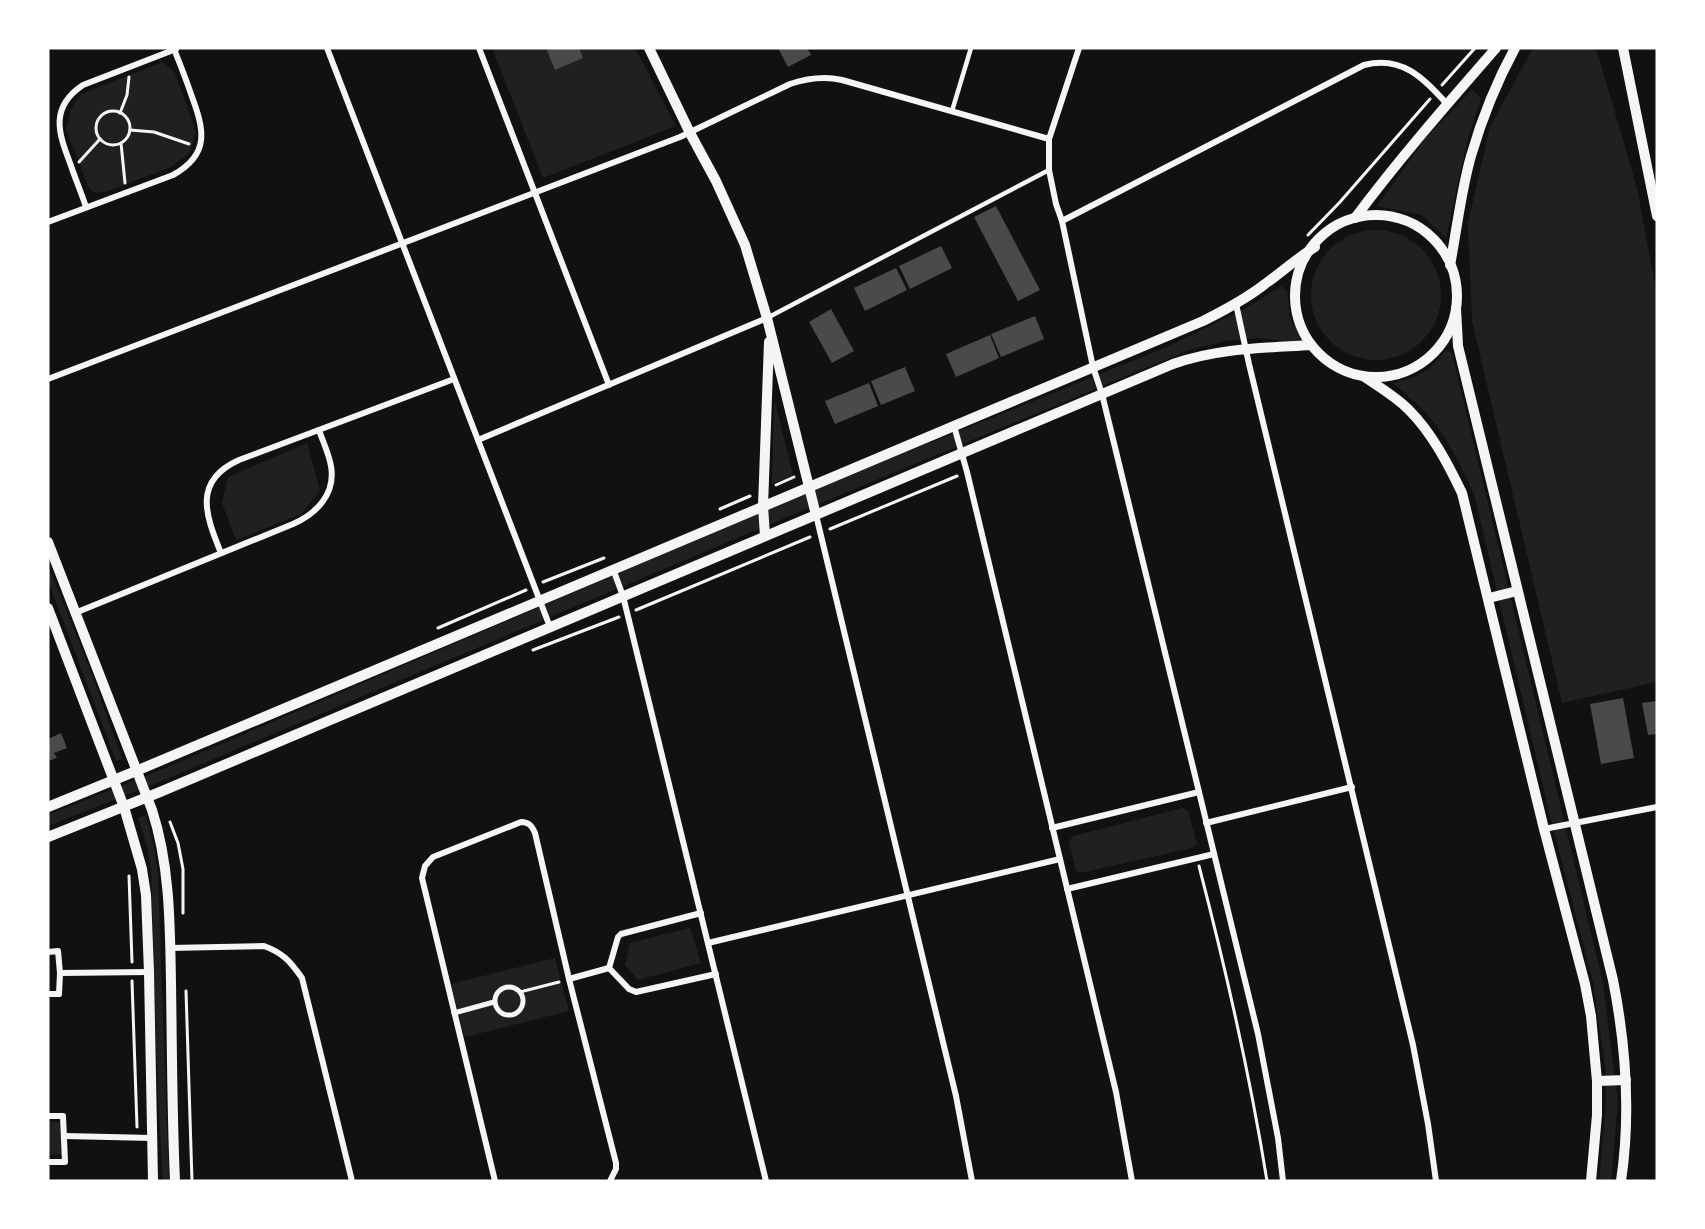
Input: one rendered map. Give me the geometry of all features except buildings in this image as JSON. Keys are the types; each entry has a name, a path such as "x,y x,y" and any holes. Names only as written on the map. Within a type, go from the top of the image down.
{"street":[{"path":"327,48 550,627"},
{"path":"479,48 609,385"},
{"path":"649,48 716,181 745,245 767,318 956,1096 972,1181"},
{"path":"1079,48 1049,139 1049,170 1093,367 1102,394 1258,1034 1278,1138 1283,1181"},
{"path":"1355,218 1447,104 1496,48"},
{"path":"1450,266 1464,188 1480,127 1515,48"},
{"path":"1623,48 1657,216"},
{"path":"48,222 173,175 190,163 199,148 202,132 200,115 176,49 82,85 65,102 59,119 60,137 86,207"},
{"path":"1062,220 1364,65 1383,62 1400,65 1436,92 1447,104"},
{"path":"48,379 690,133 790,84 815,77 842,80 1049,139"},
{"path":"1455,308 1453,320 1442,342 1425,360 1409,370 1391,376 1363,376 1339,369 1319,355 1302,333 1297,318 1294,295 1298,273 1305,259 1326,234 1355,218 1376,214 1398,217 1417,225 1434,238 1450,266 1455,282 1458,346 1613,980 1623,1035 1626,1080 1626,1123 1621,1181"},
{"path":"48,807 1203,321 1262,287 1315,247"},
{"path":"1236,304 1413,1045 1436,1181"},
{"path":"478,440 767,318"},
{"path":"765,536 763,506 770,330"},
{"path":"48,837 147,798 1189,358 1226,350 1311,345"},
{"path":"1363,376 1388,392 1426,431 1449,467 1462,493 1544,829 1585,984 1591,1016 1597,1081 1597,1126 1591,1181"},
{"path":"221,553 207,512 206,502 208,492 217,475 231,464 454,379"},
{"path":"954,426 1116,1092 1132,1181"},
{"path":"75,613 303,520 320,507 329,491 331,464 319,430"},
{"path":"48,542 147,798 158,832 164,862 170,948 175,1181"},
{"path":"613,569 623,596 765,1181"},
{"path":"1489,598 1517,591"},
{"path":"48,608 51,623 124,807 136,844 146,895 153,1181"},
{"path":"1206,823 1352,787"},
{"path":"1052,828 1199,792"},
{"path":"1544,829 1657,807"},
{"path":"495,1181 422,884 423,872 429,861 439,854 521,822 528,823 535,833 616,1163 616,1169 610,1181"},
{"path":"1067,889 1214,854"},
{"path":"708,943 1060,860"},
{"path":"609,968 618,937 621,934 701,913"},
{"path":"170,948 264,946 277,951 291,962 302,978 352,1181"},
{"path":"48,952 58,951 60,973 59,994 48,994"},
{"path":"609,968 629,989 636,992 716,974"},
{"path":"569,979 609,968"},
{"path":"60,973 149,972"},
{"path":"505,987 514,988 520,992 523,1000 518,1012 504,1014 499,1012 494,1002 497,992 505,987"},
{"path":"454,1013 494,1002"},
{"path":"1597,1081 1626,1080"},
{"path":"48,1116 63,1116 65,1136 65,1162 48,1162"},
{"path":"65,1136 152,1138"}],"lane":[{"path":"952,111 971,48"},
{"path":"767,318 1049,170"}],"path":[{"path":"1307,236 1340,202 1475,48"},
{"path":"120,113 127,95 130,67"},
{"path":"113,111 128,119 130,130 121,143 110,145 100,140 96,130 98,119 107,112 113,111"},
{"path":"130,130 154,132 199,148"},
{"path":"72,169 100,140"},
{"path":"121,143 126,192"},
{"path":"529,652 627,614 967,472"},
{"path":"712,512 806,473"},
{"path":"432,630 608,556"},
{"path":"1197,858 1241,1040 1267,1181"},
{"path":"128,872 138,1138"},
{"path":"520,992 569,979"}],"shaded area":[{"path":"492,48 635,48 676,126 543,178"},
{"path":"1533,48 1596,48 1637,188 1657,296 1657,682 1562,703 1472,321 1468,223 1490,127"},
{"path":"163,62 175,73 196,132 189,154 169,168 105,192 94,193 88,186 66,129 71,109 81,94"},
{"path":"1472,90 1481,98 1467,142 1446,238 1422,215 1377,206 1427,136"},
{"path":"1376,230 1401,235 1422,249 1436,270 1441,295 1436,320 1422,341 1401,355 1376,360 1351,355 1330,341 1316,320 1311,295 1316,270 1330,249 1351,235"},
{"path":"1281,286 1287,291 1290,318 1301,337 1297,342 1258,338 1225,341 1189,350 159,782 48,826 48,815 156,772 798,496 1167,347 1248,307"},
{"path":"1446,350 1452,353 1603,983 1618,1102 1611,1181 1599,1181 1606,1103 1605,1065 1593,982 1550,816 1474,494 1442,433 1421,408 1393,383 1423,372 1434,364"},
{"path":"774,403 793,475 772,484"},
{"path":"307,443 320,491 301,514 236,540 222,503 228,477"},
{"path":"48,565 122,758 116,761 48,581"},
{"path":"1183,808 1188,811 1197,844 1192,848 1080,873 1076,871 1069,841 1073,836"},
{"path":"146,815 155,851 158,876 169,1181 163,1181 158,1097 151,871 147,846 138,818"},
{"path":"690,928 701,963 638,980 625,965 630,943"},
{"path":"555,958 569,1011 465,1037 451,984"},
{"path":"48,1122 61,1122 63,1154 48,1155"}]}
